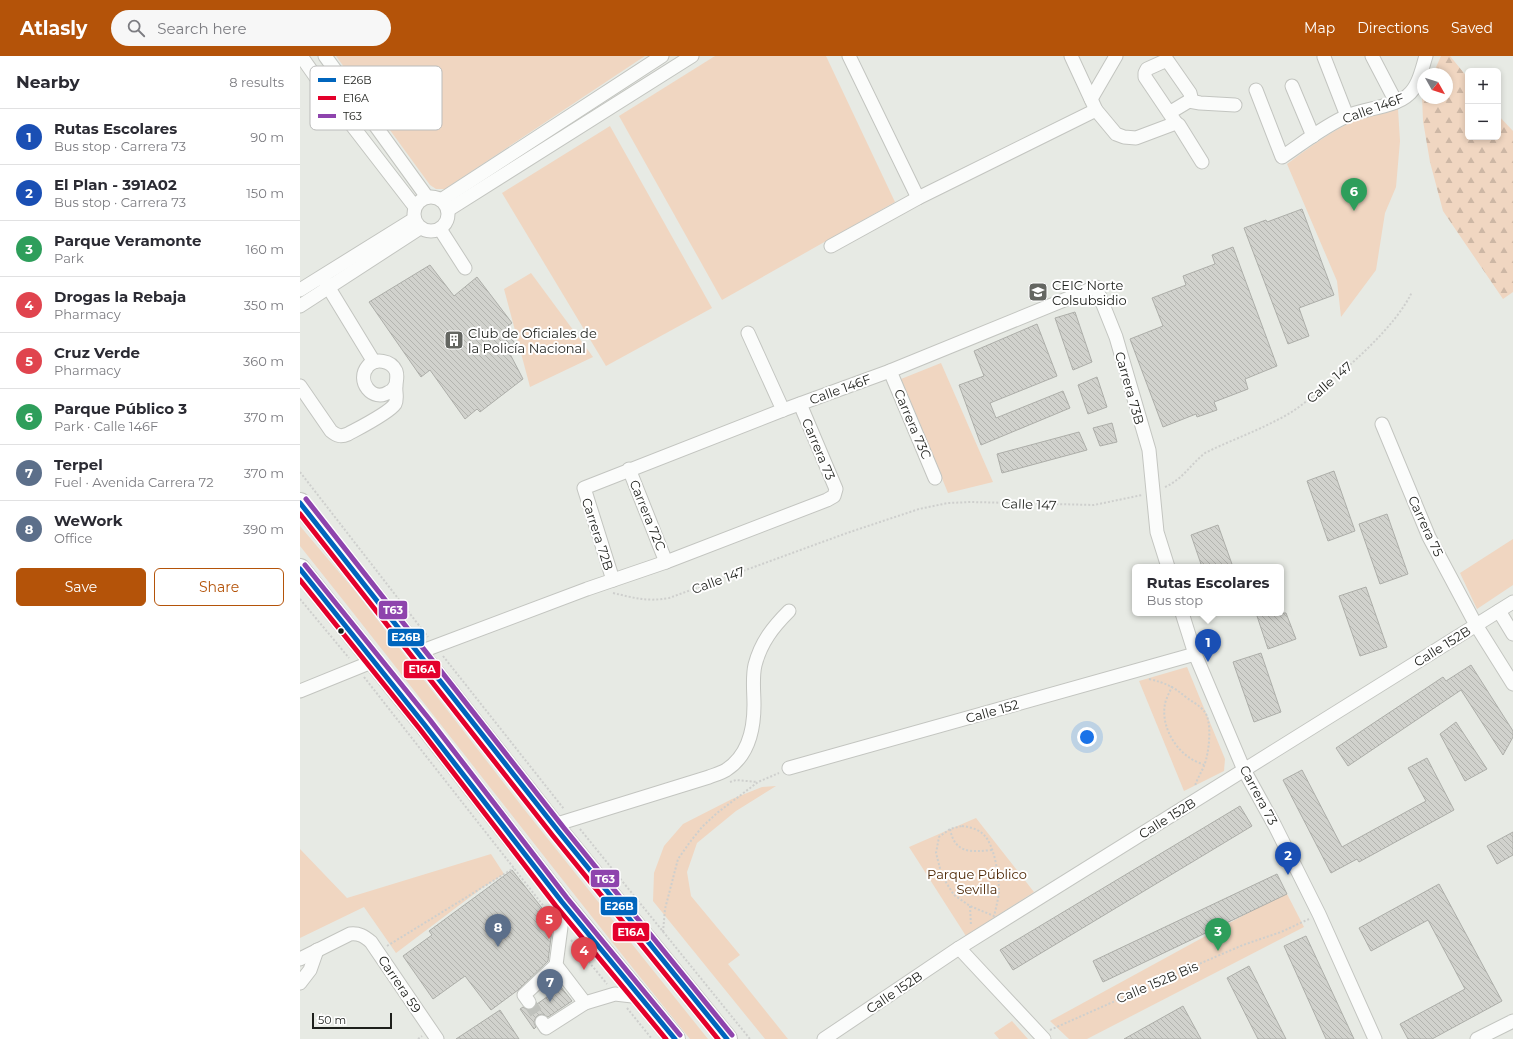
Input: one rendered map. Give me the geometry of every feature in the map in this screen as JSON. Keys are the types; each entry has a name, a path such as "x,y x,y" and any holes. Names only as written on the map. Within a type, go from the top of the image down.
{"highway":[{"path":"300,504 426,649 563,822 726,1039"},
{"path":"300,569 366,664 675,1039"}],"street":[{"path":"302,56 310,68"},
{"path":"325,56 332,66"},
{"path":"444,205 598,98 662,56"},
{"path":"444,205 606,110 692,56"},
{"path":"849,56 918,198"},
{"path":"1070,56 1094,104 1116,134 1124,138 1136,138 1172,118 1191,98 1190,93 1167,60 1147,69 1144,73 1145,77 1166,111 1172,118 1179,124 1202,162"},
{"path":"831,246 1094,104 1116,56"},
{"path":"1372,56 1396,102"},
{"name":"Calle 146F","path":"1256,90 1282,157 1313,136 1348,116 1374,107 1400,101 1409,95 1417,82 1426,56"},
{"path":"1324,57 1348,116"},
{"path":"1292,86 1313,136"},
{"path":"598,98 606,110"},
{"path":"1189,101 1235,105"},
{"path":"300,306 328,288 416,218 422,199 427,197 436,198 444,205 447,221 440,229 430,232 416,218 353,130"},
{"path":"379,130 427,197"},
{"path":"300,290 416,218"},
{"path":"440,229 465,268"},
{"path":"321,276 374,362"},
{"name":"Calle 146F","path":"584,488 782,410 890,371 1096,287"},
{"name":"Carrera 73B","path":"1096,287 1116,338 1149,450 1153,493"},
{"path":"748,333 782,410"},
{"path":"300,386 331,431 336,435 342,436 390,410 395,403 397,396 397,378 395,370 390,364 382,361 374,362 368,366 364,373 363,380 366,388 372,394 381,395 390,392 396,386"},
{"name":"Carrera 73C","path":"890,371 935,478"},
{"name":"Carrera 73","path":"666,562 834,496 836,488 800,404"},
{"name":"Carrera 75","path":"1382,424 1429,537 1476,625 1513,684"},
{"name":"Carrera 72C","path":"629,469 666,562"},
{"name":"Carrera 72B","path":"584,488 611,586"},
{"path":"1153,493 1157,532 1167,564"},
{"path":"426,649 611,586 666,562"},
{"name":"Calle 152B","path":"824,1039 960,948 1513,602"},
{"path":"563,822 709,777 726,770 738,759 746,748 753,728 753,684 756,664 762,646 771,629 789,610"},
{"path":"1499,611 1513,634"},
{"name":"Carrera 73","path":"1183,616 1195,654 1244,770 1275,826 1319,914 1375,1039"},
{"name":"Calle 152","path":"789,768 1195,654"},
{"path":"300,691 366,664"},
{"path":"529,1002 524,996 555,960 561,927 562,902"},
{"name":"Carrera 59","path":"318,950 350,934 358,933 371,942 428,1015 437,1039"},
{"path":"960,948 1042,1037"},
{"path":"300,959 318,950"},
{"path":"300,983 310,970 318,950"},
{"path":"555,960 585,1003"},
{"path":"542,1022 546,1028 585,1003 615,994 640,997"},
{"path":"1478,1039 1513,1021"}],"path":[{"name":"Calle 147","path":"611,586 641,600 654,601 669,598 847,533 913,511 948,503 971,502 1094,505 1153,493 1181,478 1205,453 1281,419 1302,404 1339,375 1380,335 1407,304 1412,292"},
{"path":"300,472 426,649 563,822 662,932 750,1039"},
{"path":"300,599 366,664 514,868 652,1039"},
{"path":"1131,672 1144,678 1172,686 1204,711 1208,718 1209,735 1204,765 1198,778 1190,804"},
{"path":"1172,686 1165,702 1164,716 1167,731 1178,747 1190,758 1204,765"},
{"path":"662,932 665,909 678,859 694,837 717,813 758,782 789,768"},
{"path":"962,826 973,828 985,835 992,850 997,866 999,892 994,916 970,906 954,895 942,876 936,853 940,837 950,829 962,826"},
{"path":"950,829 952,839 956,845 967,851 992,850"},
{"path":"378,952 514,868"},
{"path":"970,906 972,941"},
{"name":"Calle 152B Bis","path":"1042,1037 1185,970 1244,945 1281,932 1319,914"}],"green space":[{"path":"336,56 645,56 445,189 436,189 430,185 390,130 442,130 442,66 343,66"},
{"path":"715,56 826,56 895,202 722,300 619,116"},
{"path":"1441,56 1450,56 1465,74 1465,140 1501,140 1501,118 1513,131 1513,292 1503,299 1443,211 1430,162 1423,121 1422,104 1453,104 1453,68 1436,68"},
{"path":"1398,109 1400,141 1396,187 1385,213 1376,270 1341,317 1337,281 1287,164 1328,135 1350,123 1373,114"},
{"path":"610,126 712,308 606,366 502,193"},
{"path":"531,273 593,357 530,387 504,289"},
{"path":"941,363 993,482 948,493 901,379"},
{"path":"300,526 355,591 524,809 708,1039 690,1039 592,917 300,546"},
{"path":"1513,539 1513,585 1477,609 1460,573"},
{"path":"1187,667 1225,759 1224,771 1184,791 1139,681"},
{"path":"776,786 736,811 697,843 687,872 691,896 740,955 728,964 788,1039 765,1039 653,901 654,873 664,846 683,824 732,799 762,787"},
{"name":"Parque Público Sevilla","path":"976,818 1034,892 966,936 909,847"},
{"path":"300,849 347,898 491,854 504,874 482,888 396,953 364,907 300,938"},
{"path":"1286,892 1304,927 1087,1039 1069,1039 1050,1021"},
{"path":"1012,1021 1028,1039 999,1039 994,1033"}],"building":[{"path":"1302,209 1334,295 1299,308 1309,336 1288,344 1244,228 1266,220 1267,222"},
{"path":"1233,247 1277,366 1245,379 1248,389 1214,402 1217,410 1197,417 1196,414 1163,427 1130,339 1163,326 1152,298 1186,285 1183,276 1215,264 1212,255"},
{"name":"Club de Oficiales de la Policía Nacional","path":"430,265 454,296 477,277 512,323 508,326 511,331 508,334 517,346 509,352 523,379 480,412 477,409 465,419 430,370 421,377 369,302"},
{"path":"1075,312 1092,362 1073,370 1055,318"},
{"path":"1037,324 1057,376 990,403 996,418 1063,391 1070,408 981,445 959,385 984,376 974,351"},
{"path":"1097,377 1107,407 1088,414 1078,385"},
{"path":"1112,423 1117,442 1100,446 1093,428"},
{"path":"1079,432 1087,450 1002,473 997,454"},
{"path":"1334,471 1355,531 1328,541 1307,481"},
{"path":"1387,514 1408,574 1380,584 1359,524"},
{"path":"1218,525 1232,564 1201,564 1191,535"},
{"path":"1366,587 1387,647 1360,656 1339,596"},
{"path":"1284,613 1286,613 1296,639 1268,649 1257,616 1284,616"},
{"path":"1261,653 1281,712 1254,722 1233,662"},
{"path":"1471,665 1513,731 1513,737 1503,755 1461,690 1348,766 1336,748 1443,677 1446,681"},
{"path":"1456,722 1487,769 1465,781 1440,734"},
{"path":"1427,758 1454,810 1359,862 1357,859 1331,873 1283,780 1302,770 1342,847 1426,801 1408,768"},
{"path":"1240,806 1252,826 1013,970 1000,950"},
{"path":"1513,832 1513,855 1497,864 1487,846"},
{"path":"512,870 553,922 548,961 518,990 491,1010 465,976 433,999 403,956 432,935 429,931"},
{"path":"1277,874 1287,894 1103,982 1093,961"},
{"path":"1439,884 1502,1001 1432,1039 1408,1039 1400,1024 1465,989 1428,920 1371,951 1359,928"},
{"path":"1306,936 1354,1039 1326,1039 1284,946"},
{"path":"1249,966 1286,1039 1258,1039 1227,978"},
{"path":"561,987 572,1001 548,1017 542,1014 537,1016 534,1023 536,1027 534,1029 520,1009 523,1007 526,1009 533,1009 537,1003"},
{"path":"1183,1006 1201,1039 1124,1039"},
{"path":"500,1010 519,1039 456,1039"}],"tunnel":[{"path":"529,1002 542,1022"}],"transit line":[{"name":"T63","path":"306,499 564,828 732,1035"},
{"name":"E26B","path":"300,503 559,832 727,1039"},
{"name":"E16A","path":"300,514 553,836 718,1039"},
{"name":"T63","path":"305,565 430,720 567,898 680,1035"},
{"name":"E26B","path":"300,569 424,724 562,902 675,1039"},
{"name":"E16A","path":"300,580 419,728 556,906 666,1039"}],"place":[{"name":"Parque Público 3","path":"1354,211"},
{"name":"CEIC Norte Colsubsidio","path":"1038,292"},
{"name":"Club de Oficiales de la Policía Nacional","path":"454,340"},
{"name":"Rutas Escolares","path":"1208,662"},
{"name":"El Plan - 391A02","path":"1288,875"},
{"name":"Cruz Verde","path":"549,939"},
{"name":"WeWork","path":"498,947"},
{"name":"Parque Veramonte","path":"1218,951"},
{"name":"Drogas la Rebaja","path":"584,970"},
{"name":"Terpel","path":"550,1002"}]}
